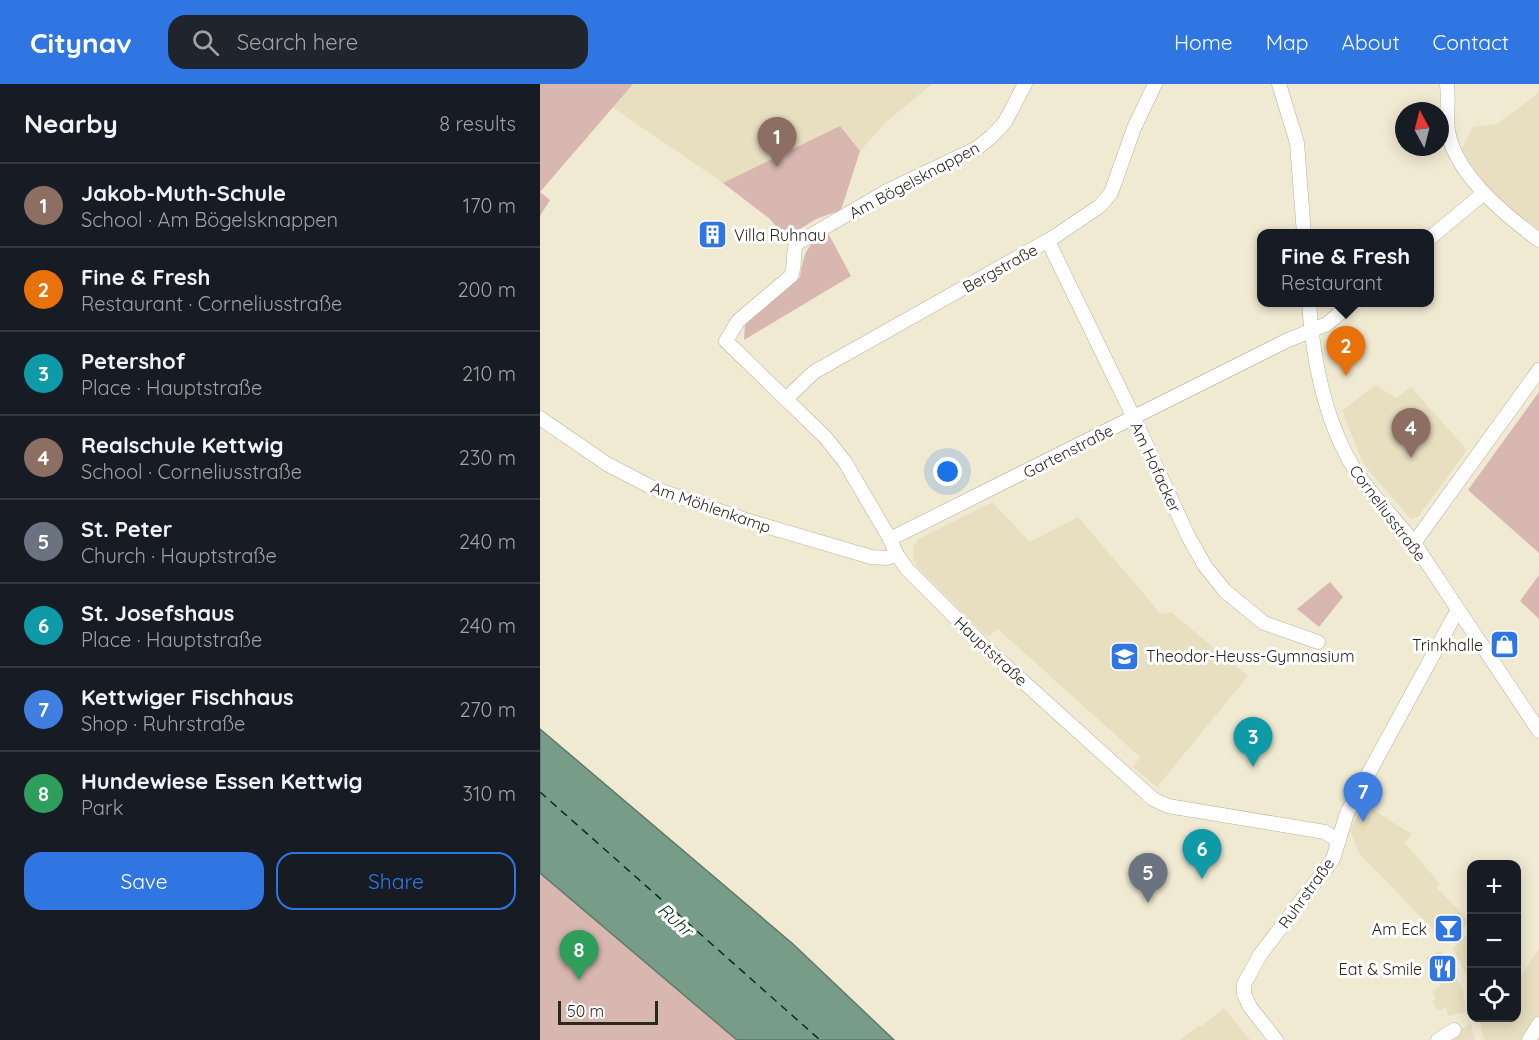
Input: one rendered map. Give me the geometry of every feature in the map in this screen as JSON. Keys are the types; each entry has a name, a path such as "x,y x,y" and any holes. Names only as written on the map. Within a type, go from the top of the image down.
{"street":[{"name":"Am Bögelsknappen","path":"726,341 738,321 791,276 795,267 793,257 796,244 887,191 977,148 1005,122 1025,84"},
{"name":"Bergstraße","path":"786,399 814,372 1048,241 1100,206 1111,193 1134,128 1155,84"},
{"path":"1279,84 1297,143 1304,229"},
{"path":"1447,84 1449,133 1463,166 1503,213 1539,240"},
{"path":"1434,235 1484,193"},
{"name":"Am Hofacker","path":"1048,241 1134,418 1188,536 1205,566 1226,591 1264,623 1318,642"},
{"name":"Corneliusstraße","path":"1309,307 1311,331 1320,377 1335,429 1346,455 1361,480 1398,521 1414,543 1457,611 1539,731"},
{"name":"Gartenstraße","path":"890,539 1286,341 1327,324 1348,307"},
{"name":"Hauptstraße","path":"726,341 825,437 845,462 897,555 907,568 986,648 1153,799 1168,806 1325,832 1339,841"},
{"path":"1414,543 1539,370"},
{"name":"Am Möhlenkamp","path":"540,418 607,464 653,488 749,521 871,557 886,558 897,555"},
{"name":"Ruhrstraße","path":"1276,1040 1250,1007 1244,994 1244,984 1260,955 1333,859 1347,813 1457,611"},
{"path":"1528,1040 1539,1024"},
{"path":"1438,1040 1454,1030"}],"shaded area":[{"path":"540,84 633,84 540,192"},
{"path":"633,84 932,84 885,123 860,151 841,210 816,219 786,238 770,219 723,183 612,107"},
{"path":"1539,90 1539,232 1492,194 1461,150 1473,127 1497,124 1536,95"},
{"path":"840,126 860,151 841,210 816,219 786,238 770,219 723,183"},
{"path":"540,192 550,200 540,216"},
{"path":"827,231 851,276 744,340 745,325 800,277 807,250"},
{"path":"1375,385 1397,398 1411,387 1467,450 1418,517 1411,519 1364,465 1342,411"},
{"path":"1539,392 1539,553 1468,490"},
{"name":"Theodor-Heuss-Gymnasium","path":"992,502 1030,542 1078,517 1161,614 1171,612 1248,676 1157,787 1133,767 1140,757 998,629 989,636 984,634 917,567 913,558 913,547 918,539"},
{"path":"1539,575 1539,619 1520,601"},
{"path":"1330,582 1343,597 1319,627 1297,609"},
{"path":"1363,803 1411,834 1405,843 1439,883 1437,888 1467,919 1467,925 1446,943 1359,853 1350,830"},
{"path":"540,873 737,1040 540,1040"},
{"path":"1467,934 1467,978 1453,948"},
{"path":"1539,948 1539,1016 1523,1040 1484,1040 1480,1022 1521,1022 1521,976"},
{"path":"1441,950 1462,988 1466,1012 1448,1016 1446,1007 1438,1011 1432,1001 1436,999 1432,991 1441,986 1426,958"},
{"path":"1224,1008 1250,1040 1180,1040 1199,1025 1201,1027"},
{"path":"1471,1023 1475,1040 1445,1040"}],"water":[{"name":"Ruhr","path":"540,729 793,944 894,1040 737,1040 540,873"}],"ferry route":[{"path":"540,792 820,1040"}],"place":[{"name":"Jakob-Muth-Schule","path":"777,167"},
{"name":"Villa Ruhnau","path":"713,235"},
{"name":"Fine & Fresh","path":"1346,376"},
{"name":"Realschule Kettwig","path":"1411,458"},
{"name":"Trinkhalle","path":"1504,645"},
{"name":"Theodor-Heuss-Gymnasium","path":"1125,656"},
{"name":"Petershof","path":"1253,767"},
{"name":"Kettwiger Fischhaus","path":"1363,822"},
{"name":"St. Josefshaus","path":"1202,879"},
{"name":"St. Peter","path":"1148,903"},
{"name":"Am Eck","path":"1448,929"},
{"name":"Eat & Smile","path":"1443,969"},
{"name":"Hundewiese Essen Kettwig","path":"579,980"}]}
